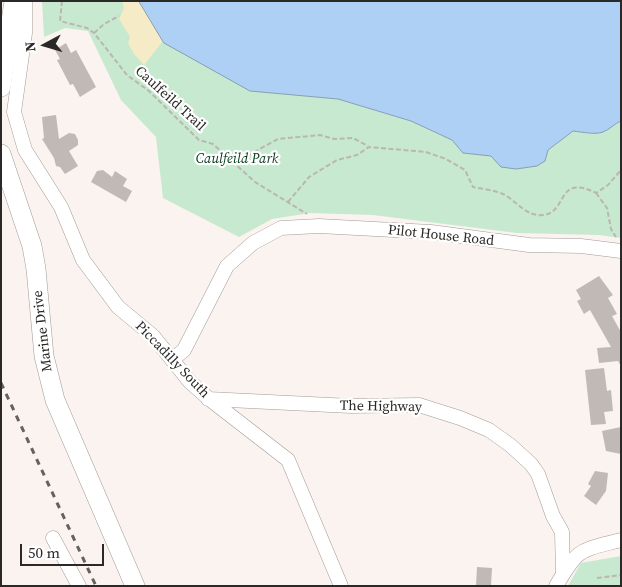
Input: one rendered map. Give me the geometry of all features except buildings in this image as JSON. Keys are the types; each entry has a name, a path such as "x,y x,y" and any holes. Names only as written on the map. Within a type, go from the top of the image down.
{"main road":[{"path":"1,87 14,1"},
{"name":"Marine Drive","path":"1,154 32,246 47,373 55,400 135,586"}],"street":[{"name":"Piccadilly South","path":"25,1 25,33 14,112 21,141 61,208 79,253 118,308 153,336 190,382 288,460 340,586"},
{"name":"Pilot House Road","path":"172,360 184,350 227,266 244,249 262,237 281,228 330,226 431,232 529,245 581,246 621,251"},
{"name":"The Highway","path":"208,398 351,406 419,406 460,418 489,430 510,445 531,464 538,474 553,516 559,525 574,540 588,547"},
{"name":"The Highway","path":"559,525 563,540 560,580"},
{"path":"53,538 79,586"},
{"path":"560,580 575,556 588,547 621,540"}],"path":[{"name":"Caulfeild Trail","path":"62,1 60,21 86,28 94,34 127,75 149,91 199,140 213,144 255,182 312,217"},
{"path":"94,34 104,24 119,16"},
{"path":"234,163 278,139 320,135 334,139 353,138 369,147 426,152 446,159 465,170 473,187 501,193 528,212 539,216 547,215 557,206 565,193 574,187 584,187 596,193 607,208 612,229 620,243 621,251"},
{"path":"288,202 310,177 337,160 357,155 369,147"},
{"path":"596,193 608,185 621,170"},
{"path":"597,578 621,575"}],"green space":[{"name":"Caulfeild Park","path":"42,1 139,1 250,91 338,99 411,121 452,140 463,153 545,161 548,150 573,131 590,134 621,121 621,238 599,235 517,233 373,215 310,213 272,219 239,237 163,198 156,137 121,100 88,31 65,28 44,37"},
{"path":"621,556 621,586 568,586 581,563"}],"sand":[{"path":"122,1 141,1 163,41 144,65 134,54 128,43 130,37 119,19 124,8"}],"water":[{"path":"139,1 621,1 621,121 599,133 573,131 548,150 545,161 537,166 516,169 501,167 491,156 463,153 452,140 411,121 338,99 250,91 164,43"}],"railway":[{"path":"1,383 96,586"}]}
